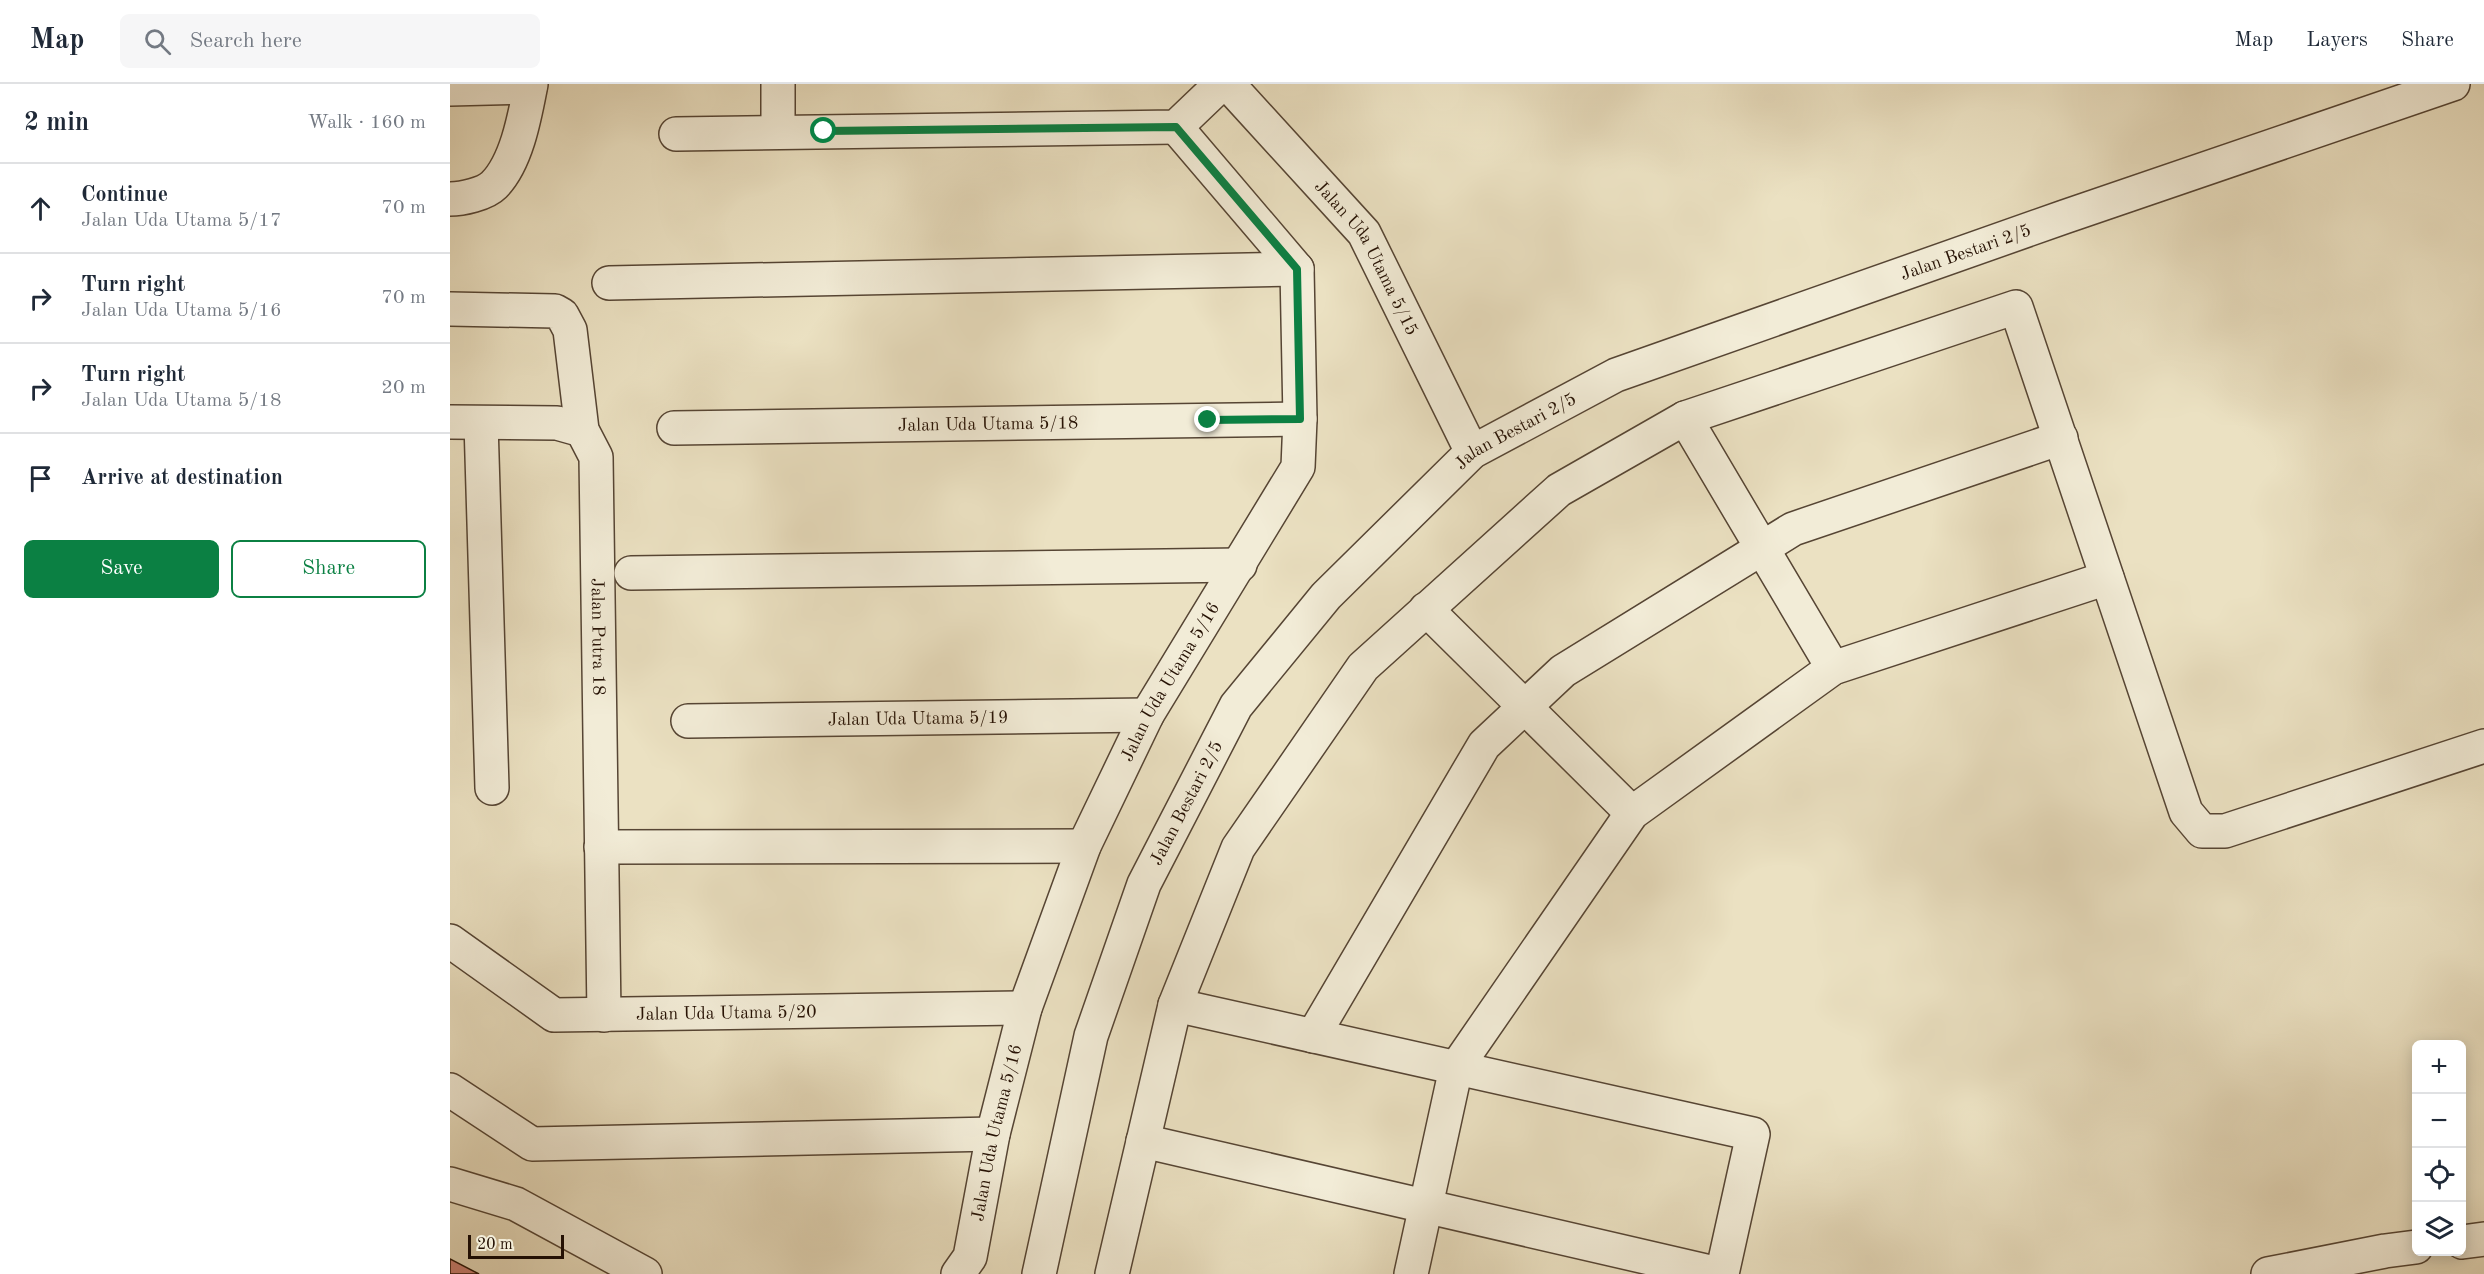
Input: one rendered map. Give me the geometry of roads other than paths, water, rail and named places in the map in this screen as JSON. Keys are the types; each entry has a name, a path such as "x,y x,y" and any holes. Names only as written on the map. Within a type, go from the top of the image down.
{"street":[{"path":"778,84 778,131"},
{"path":"676,134 1176,127 1221,84"},
{"name":"Jalan Uda Utama 5/15","path":"1228,84 1364,233 1472,452"},
{"name":"Jalan Bestari 2/5","path":"1039,1274 1091,1036 1144,884 1236,706 1326,596 1472,452 1616,375 2064,217 2453,84"},
{"path":"450,89 531,86 512,159 493,187 461,199 450,199"},
{"path":"1176,127 1297,269"},
{"path":"609,283 1297,269"},
{"name":"Jalan Uda Utama 5/16","path":"958,1274 970,1257 993,1134 1025,1008 1084,846 1147,715 1298,467 1300,419 1297,269"},
{"path":"1112,1274 1175,1005 1238,848 1363,667 1559,490 1685,418 2016,307 2186,812 2202,831 2225,831 2484,746"},
{"path":"450,309 546,309 562,315 570,330 582,430 557,423 466,422 492,788"},
{"path":"1685,418 1833,668"},
{"name":"Jalan Uda Utama 5/18","path":"674,428 1300,419"},
{"name":"Jalan Putra 18","path":"582,430 596,457 604,1015"},
{"path":"1313,1036 1484,746 1563,671 1793,529 2061,438"},
{"path":"631,573 1240,565"},
{"path":"1411,1274 1456,1068 1632,813 1833,668 2108,578"},
{"path":"1426,609 1632,813"},
{"name":"Jalan Uda Utama 5/19","path":"687,722 1147,715"},
{"path":"601,847 1084,846"},
{"name":"Jalan Uda Utama 5/20","path":"450,941 554,1015 1025,1008"},
{"path":"1143,1141 1720,1274 1753,1134 1175,1005"},
{"path":"450,1090 532,1144 993,1134"},
{"path":"450,1184 516,1204 645,1274"},
{"path":"2466,1241 2484,1239"},
{"path":"2268,1274 2395,1258"}]}
